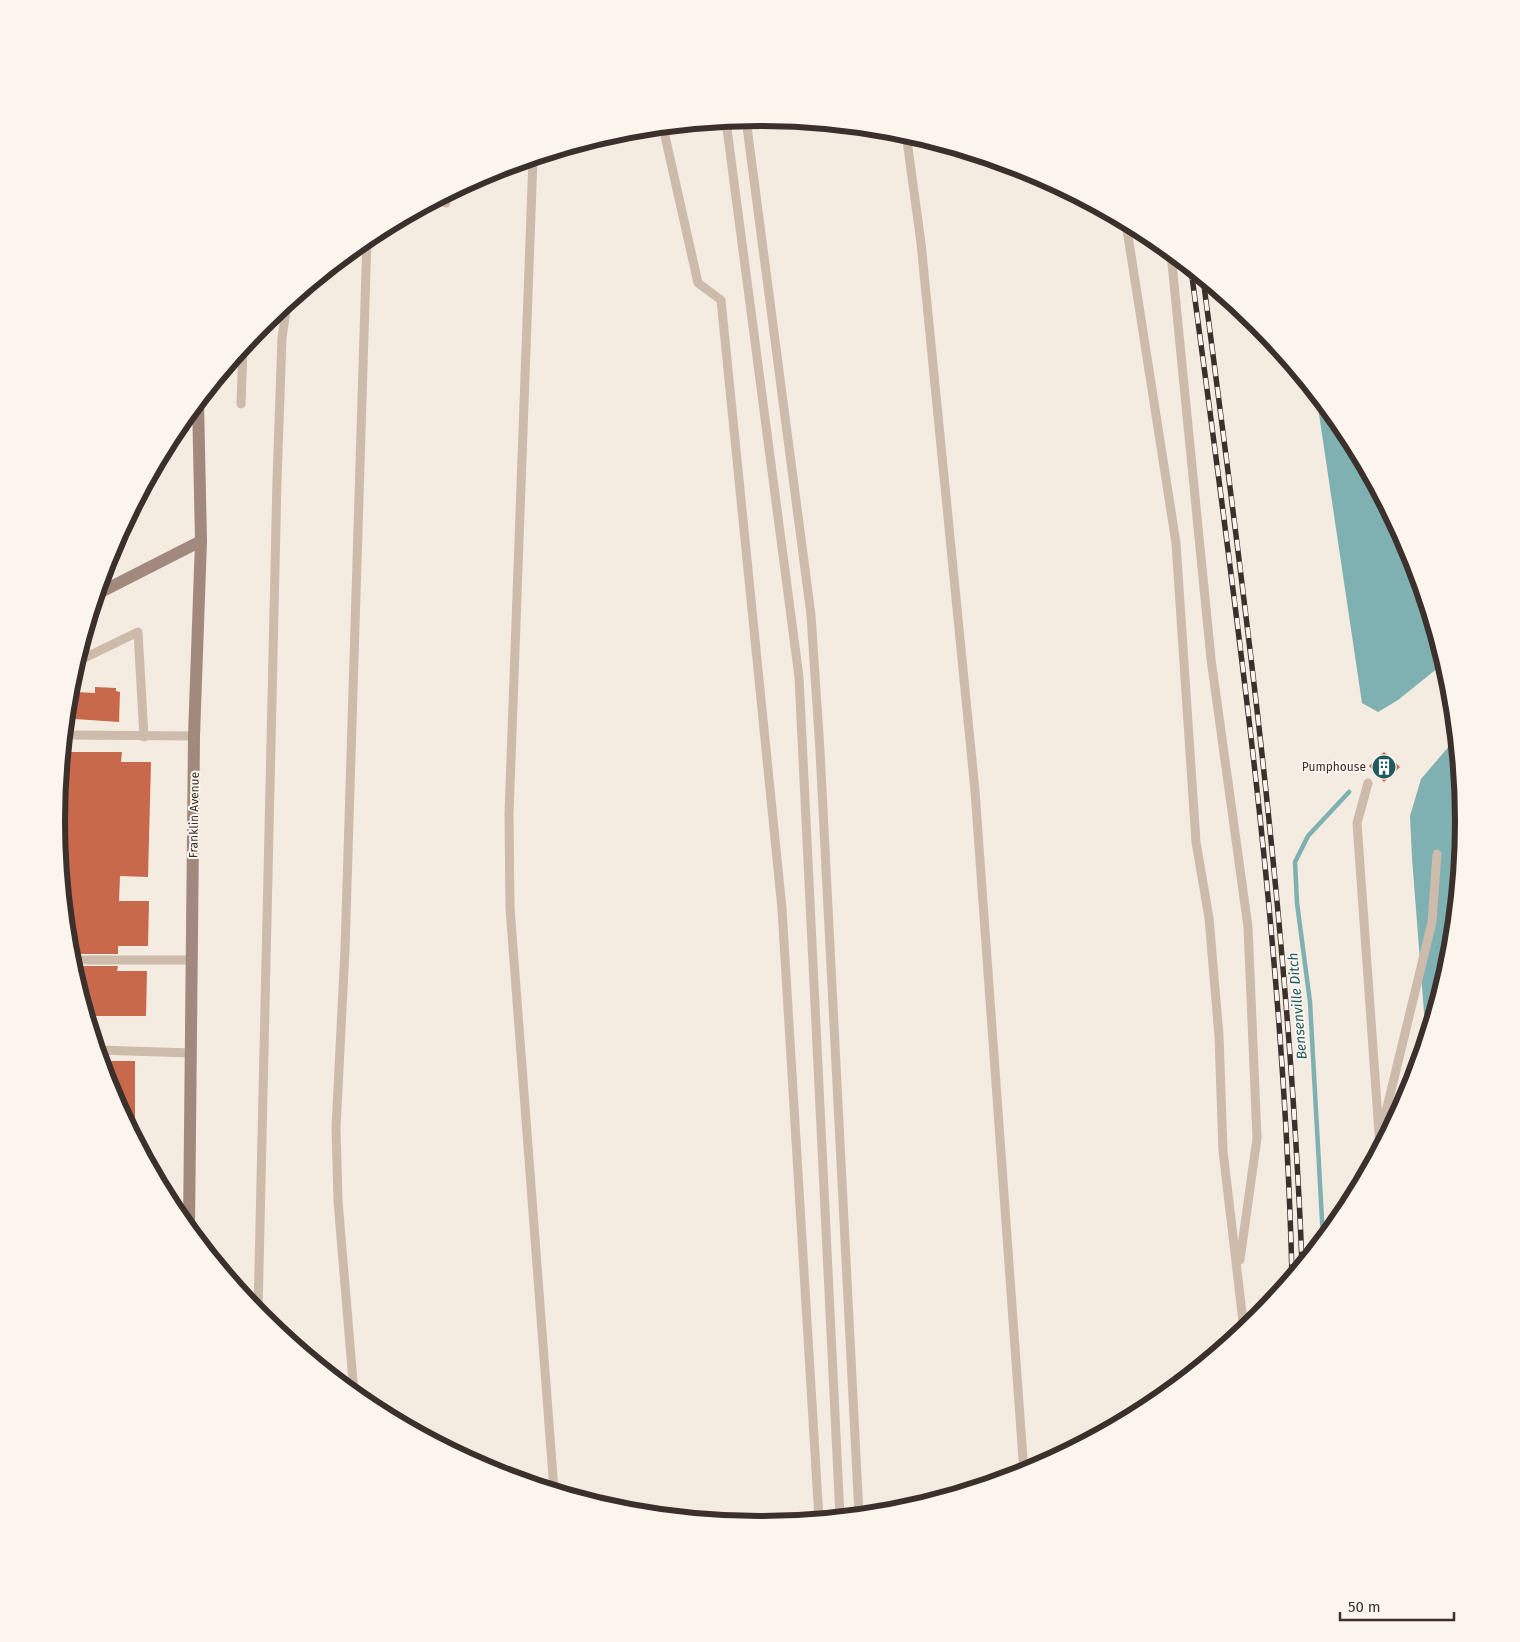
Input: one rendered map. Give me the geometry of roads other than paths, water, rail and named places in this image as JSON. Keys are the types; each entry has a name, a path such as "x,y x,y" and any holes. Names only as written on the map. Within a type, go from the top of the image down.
{"main road":[{"name":"Franklin Avenue","path":"189,1217 194,736 202,542 198,413"},
{"path":"105,590 202,542"}],"lane":[{"path":"747,126 811,615 820,751 859,1509"},
{"path":"727,127 799,677 840,1511"},
{"path":"664,133 698,283 721,300 782,909 819,1514"},
{"path":"907,142 921,243 975,791 1023,1464"},
{"path":"533,165 509,814 510,908 554,1484"},
{"path":"1127,231 1176,543 1196,842 1209,918 1219,1036 1223,1151 1243,1320"},
{"path":"353,1384 338,1201 336,1128 345,940 367,248"},
{"path":"1172,262 1211,659 1248,927 1257,1138 1238,1273"},
{"path":"258,1301 278,470 282,338 285,314"},
{"path":"241,404 243,357"},
{"path":"85,658 138,632 144,737"},
{"path":"71,734 144,737 194,736"},
{"path":"1368,782 1357,823 1379,1135"},
{"path":"1384,1126 1432,922 1437,854"},
{"path":"79,960 192,960"},
{"path":"104,1050 191,1053"}],"water":[{"path":"1318,408 1338,435 1362,474 1402,555 1418,598 1438,668 1398,700 1378,712 1362,703"},
{"path":"1451,744 1454,776 1454,866 1442,957 1425,1022 1410,816 1421,779"}],"waterway":[{"name":"Bensenville Ditch","path":"1322,1228 1310,1002 1297,903 1295,862 1308,836 1349,792"}],"railway":[{"path":"1192,277 1240,646 1268,898 1279,1024 1292,1268"},
{"path":"1204,287 1264,770 1287,1017 1302,1256"}],"place":[{"name":"Pumphouse","path":"1384,767"}]}
